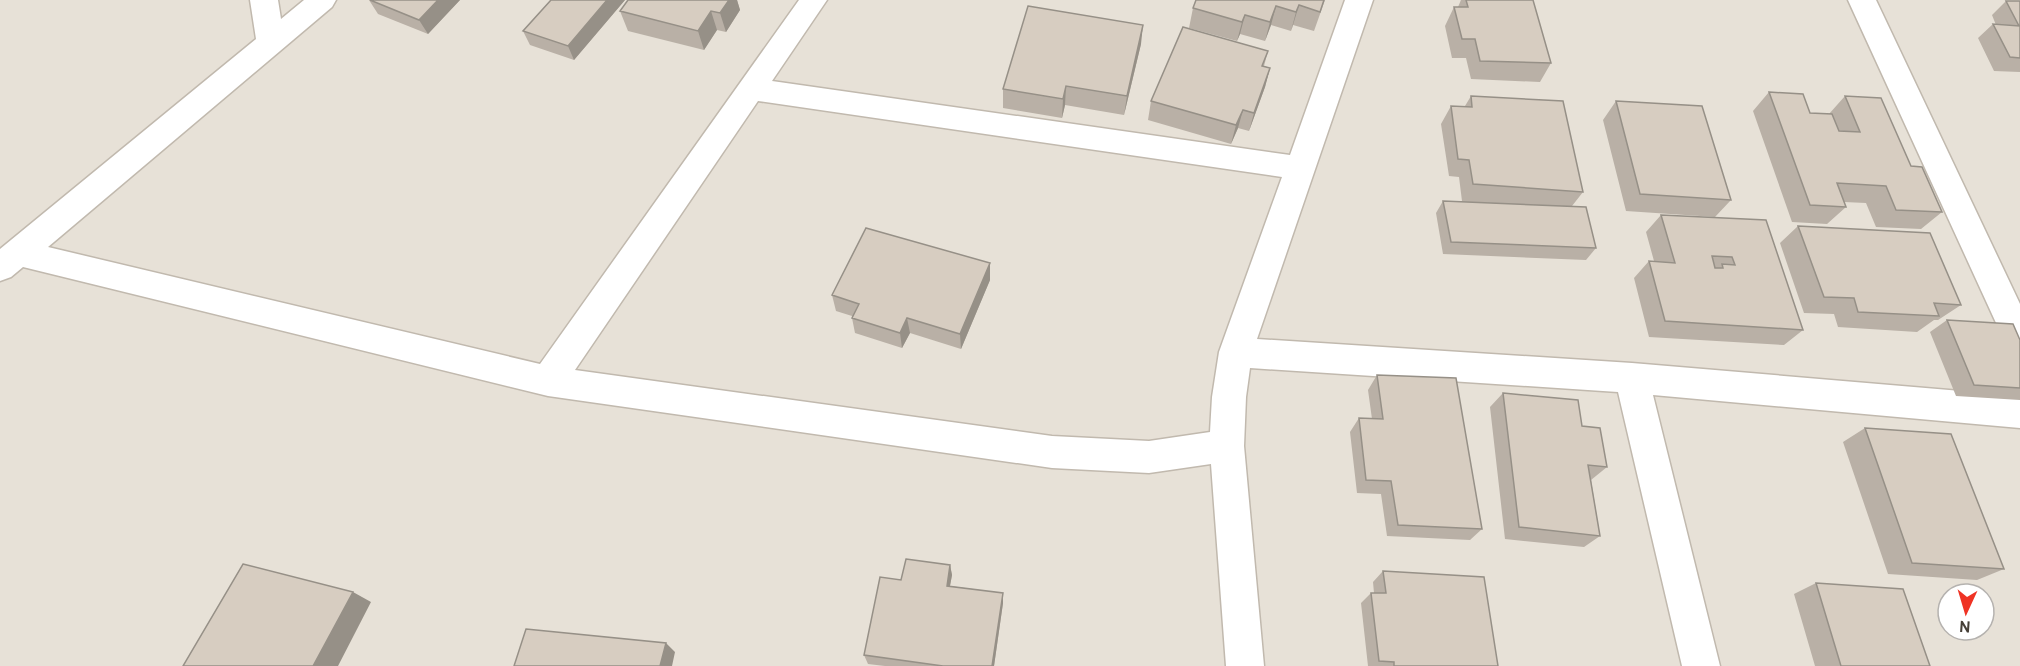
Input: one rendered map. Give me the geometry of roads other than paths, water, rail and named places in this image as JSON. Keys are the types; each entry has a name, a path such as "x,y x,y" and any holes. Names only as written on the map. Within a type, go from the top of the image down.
{"street":[{"path":"264,0 271,44"},
{"path":"10,260 322,0"},
{"path":"548,381 813,0"},
{"path":"1245,666 1227,446 1229,397 1236,352 1359,0"},
{"path":"1862,0 2013,310 2020,339"},
{"path":"751,89 1300,168"},
{"path":"10,260 548,381 1052,452 1149,457 1227,446"},
{"path":"1236,352 1632,378 2020,412"},
{"path":"1632,378 1701,666"}]}
